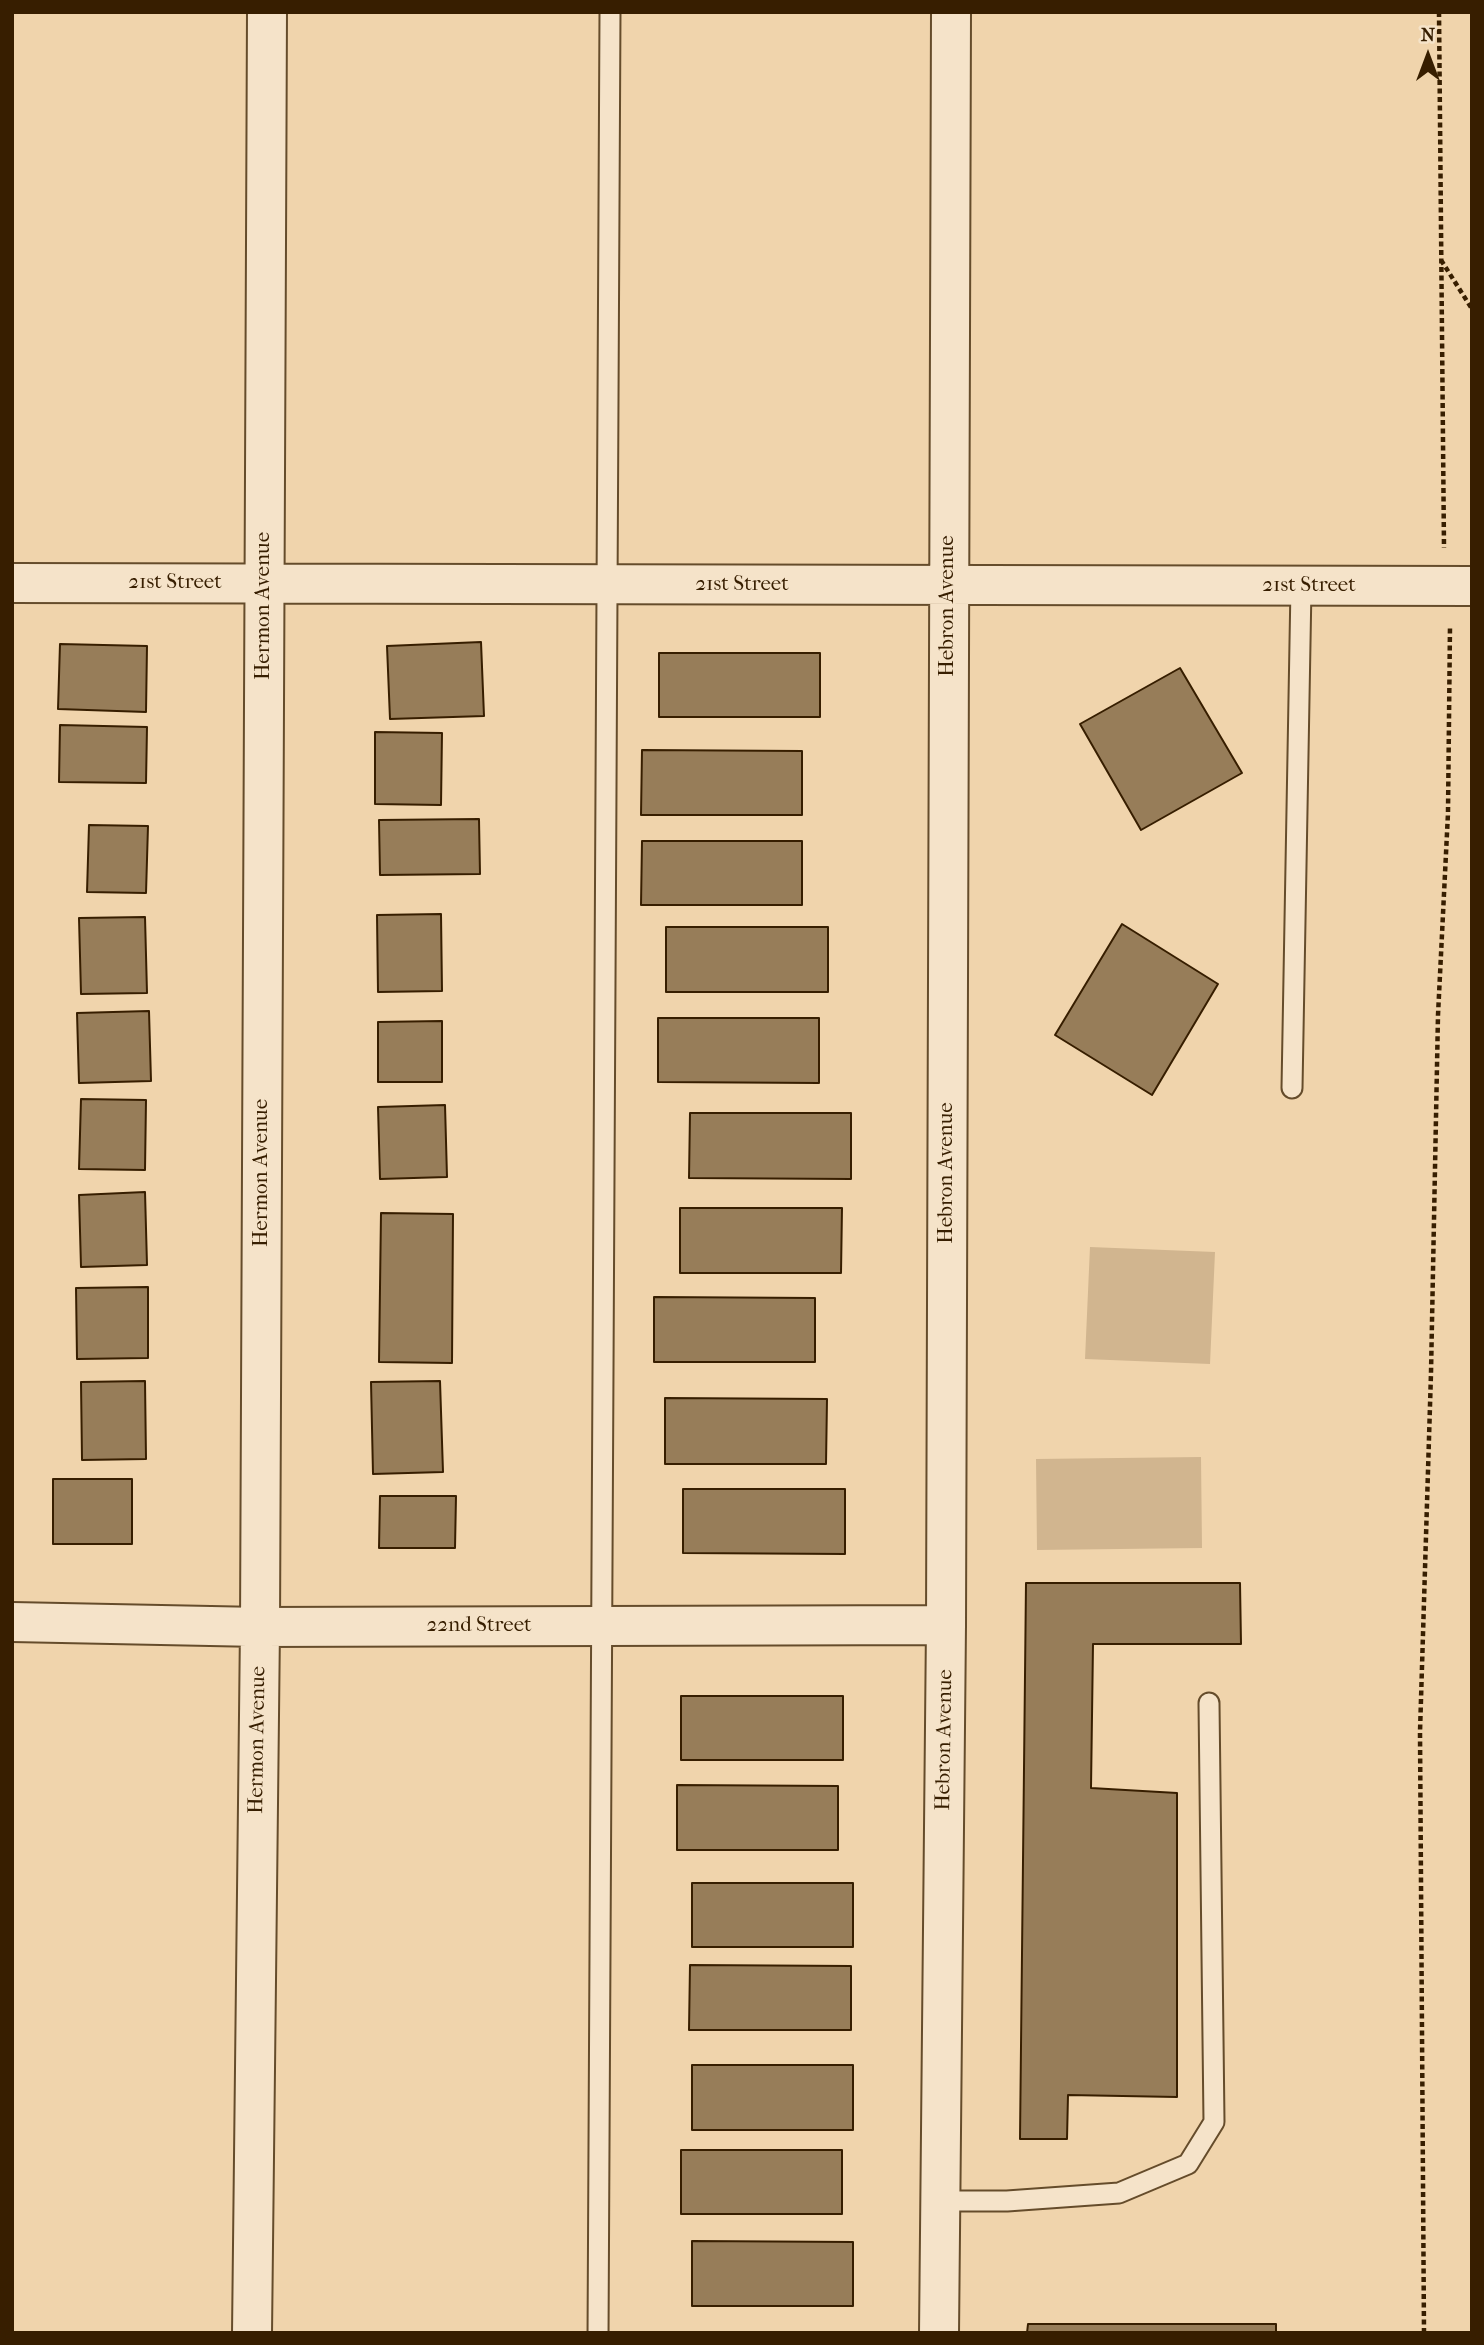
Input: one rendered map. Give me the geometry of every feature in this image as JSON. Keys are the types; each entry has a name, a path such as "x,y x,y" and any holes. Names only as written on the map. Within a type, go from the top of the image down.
{"street":[{"name":"Hermon Avenue","path":"252,2333 260,1627 267,12"},
{"name":"Hebron Avenue","path":"939,2333 946,1625 951,12"},
{"name":"21st Street","path":"12,583 1472,586"},
{"name":"22nd Street","path":"12,1622 260,1627 946,1625"}],"lane":[{"path":"598,2333 610,12"},
{"path":"1292,1088 1301,587"},
{"path":"940,2200 1007,2200 1119,2193 1188,2164 1214,2122 1209,1703"}],"path":[{"path":"1439,12 1443,538"},
{"path":"1440,259 1472,309"},
{"path":"1424,2333 1420,1732 1438,1015 1448,813 1451,635"}],"shaded area":[{"path":"1090,1247 1215,1252 1210,1364 1085,1359"},
{"path":"1201,1457 1202,1548 1037,1550 1036,1459"}],"building":[{"path":"481,642 484,716 390,719 387,646"},
{"path":"60,644 147,646 146,712 58,709"},
{"path":"659,653 820,653 820,717 659,717"},
{"path":"1180,668 1242,773 1141,830 1080,724"},
{"path":"60,725 147,727 146,783 59,782"},
{"path":"375,732 442,733 441,805 375,804"},
{"path":"642,750 802,751 802,815 641,815"},
{"path":"479,819 480,874 380,875 379,820"},
{"path":"89,825 148,826 146,893 87,892"},
{"path":"642,841 802,841 802,905 641,905"},
{"path":"441,914 442,991 378,992 377,915"},
{"path":"145,917 147,993 81,994 79,918"},
{"path":"1122,924 1218,984 1152,1095 1055,1035"},
{"path":"666,927 828,927 828,992 666,992"},
{"path":"149,1011 151,1081 79,1083 77,1013"},
{"path":"658,1018 819,1018 819,1083 658,1082"},
{"path":"442,1021 442,1082 378,1082 378,1022"},
{"path":"81,1099 146,1100 145,1170 79,1169"},
{"path":"445,1105 447,1177 380,1179 378,1107"},
{"path":"690,1113 851,1113 851,1179 689,1178"},
{"path":"145,1192 147,1265 81,1267 79,1195"},
{"path":"680,1208 842,1208 841,1273 680,1273"},
{"path":"381,1213 453,1214 452,1363 379,1362"},
{"path":"148,1287 148,1358 77,1359 76,1288"},
{"path":"654,1297 815,1298 815,1362 654,1362"},
{"path":"145,1381 146,1459 82,1460 81,1382"},
{"path":"440,1381 443,1472 373,1474 371,1382"},
{"path":"665,1398 827,1399 826,1464 665,1464"},
{"path":"53,1479 132,1479 132,1544 53,1544"},
{"path":"683,1489 845,1489 845,1554 683,1553"},
{"path":"380,1496 456,1496 455,1548 379,1548"},
{"path":"1026,1583 1240,1583 1241,1644 1093,1644 1091,1788 1177,1793 1177,2097 1068,2095 1067,2139 1020,2139"},
{"path":"681,1696 843,1696 843,1760 681,1760"},
{"path":"677,1785 838,1786 838,1850 677,1850"},
{"path":"692,1883 853,1883 853,1947 692,1947"},
{"path":"690,1965 851,1966 851,2030 689,2030"},
{"path":"692,2065 853,2065 853,2130 692,2130"},
{"path":"681,2150 842,2150 842,2214 681,2214"},
{"path":"692,2241 853,2242 853,2306 692,2306"},
{"path":"1028,2324 1276,2324 1276,2333 1027,2333"}]}
